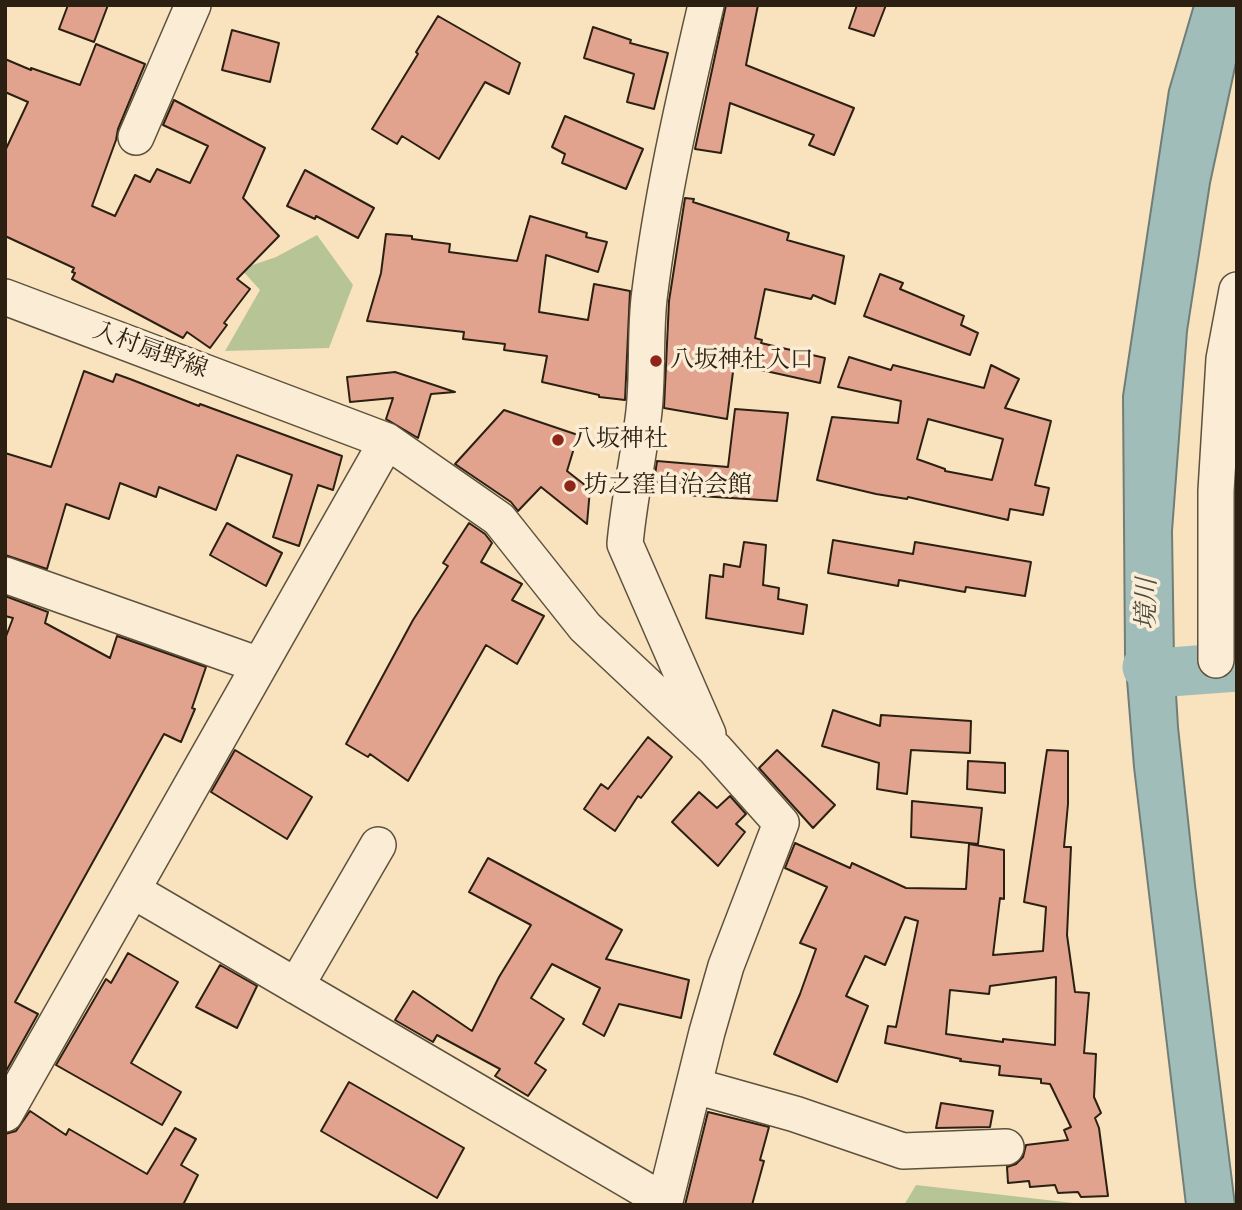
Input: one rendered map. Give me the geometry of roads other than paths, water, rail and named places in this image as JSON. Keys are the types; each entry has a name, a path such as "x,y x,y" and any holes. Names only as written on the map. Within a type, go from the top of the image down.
{"street":[{"path":"136,137 193,5"},
{"path":"132,890 664,1203 726,966 781,823 715,750 625,544 644,411 649,303 661,207 706,5"},
{"path":"1223,641 1217,478 1224,359 1237,290"},
{"name":"入村扇野線","path":"5,297 387,441 499,519 585,626 715,750"},
{"path":"5,1114 387,441"},
{"path":"5,575 259,665"},
{"path":"296,986 378,845"},
{"path":"695,1086 795,1114 903,1151 1006,1147"}],"water":[{"name":"境川","path":"1194,5 1237,5 1237,58 1210,183 1187,331 1172,531 1178,727 1235,1205 1186,1205 1134,767 1125,655 1123,396 1169,90"}],"waterway":[{"path":"1147,667 1170,672 1237,667"}],"place":[{"name":"八坂神社入口","path":"656,361"},
{"name":"八坂神社","path":"558,440"},
{"name":"坊之窪自治会館","path":"570,486"}]}
